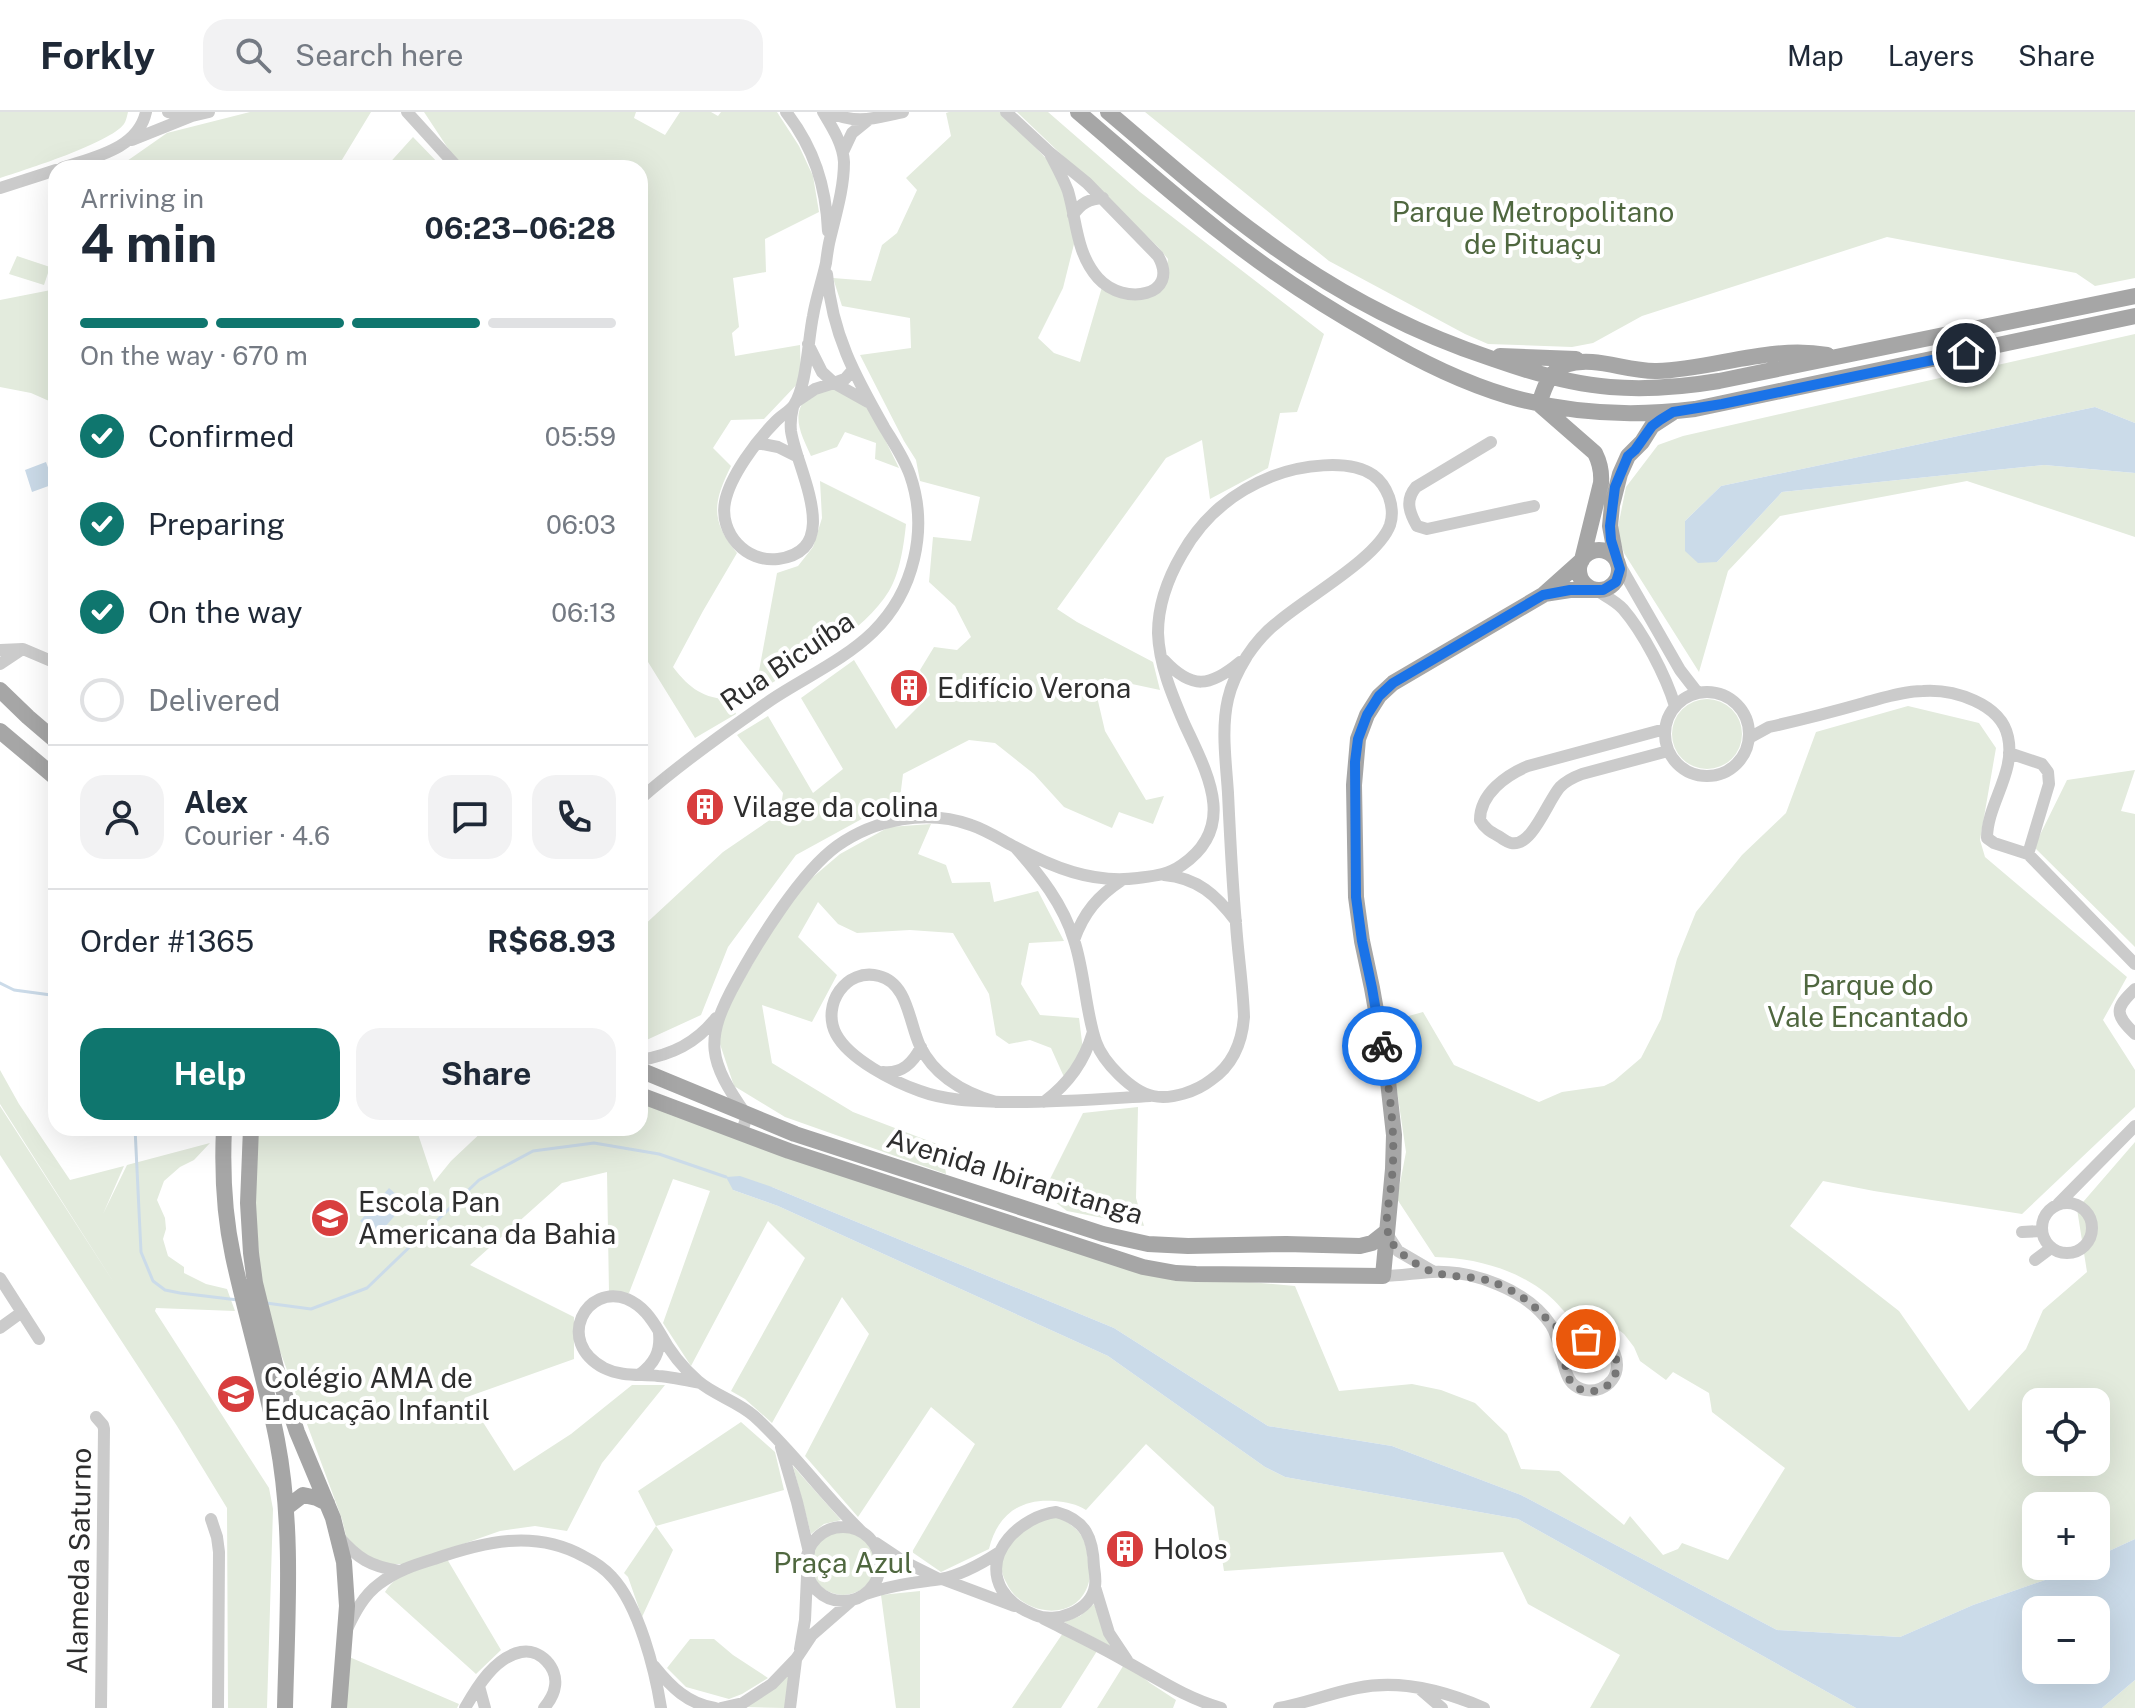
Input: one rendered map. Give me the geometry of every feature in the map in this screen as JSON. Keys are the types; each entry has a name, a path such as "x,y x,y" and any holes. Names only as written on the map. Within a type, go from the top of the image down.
{"main road":[{"path":"1078,112 1222,234 1323,306 1444,372 1506,396 1539,404 1616,414 1709,407 2135,316"},
{"path":"1108,112 1266,241 1337,287 1398,320 1482,356 1586,385 1661,388 1719,381 2135,296"},
{"path":"1482,356 1560,358 1652,371 1707,366 1793,351 1839,357"},
{"path":"1539,404 1550,376 1563,366 1590,361"},
{"path":"1539,404 1595,453 1605,457 1628,456"},
{"path":"1543,595 1595,590 1610,587 1616,582 1620,569 1610,526 1620,474 1628,456 1652,426 1673,412"},
{"path":"1595,453 1602,473 1579,573 1584,583 1595,590"},
{"path":"1383,1276 1394,1135 1387,1072 1356,897 1354,785 1358,739 1367,715 1379,696 1393,683 1543,595 1590,552 1601,549 1617,560"},
{"path":"0,690 48,734"},
{"path":"0,731 48,771"},
{"name":"Avenida Ibirapitanga","path":"648,1073 747,1116 823,1143 1103,1234 1148,1244 1366,1245 1386,1232"},
{"name":"Avenida Ibirapitanga","path":"648,1098 741,1134 1143,1267 1176,1273 1383,1276"},
{"path":"224,1136 225,1201 233,1255 248,1284"},
{"path":"251,1136 248,1284 277,1438 286,1508 285,1708"},
{"path":"1286,1244 1292,1249 1295,1259 1287,1275"},
{"path":"1315,1275 1307,1262 1316,1245"},
{"path":"259,1334 338,1536 347,1584 339,1708"},
{"path":"286,1508 303,1495 327,1503"}],"street":[{"path":"129,141 138,131 146,112"},
{"path":"168,112 192,116"},
{"path":"82,160 209,112"},
{"path":"407,112 450,160"},
{"path":"416,112 420,128"},
{"name":"Rua Bicuíba","path":"786,112 811,151 821,178 829,242"},
{"path":"826,112 852,121 903,112"},
{"name":"Rua Bicuíba","path":"794,404 803,375 844,169 843,152 826,112"},
{"path":"1006,112 1103,198 1158,256 1163,265 1160,281 1147,294 1126,294 1105,285 1098,277 1082,253 1064,182 1049,152"},
{"path":"843,152 852,133 868,120"},
{"path":"821,178 834,177 844,169"},
{"path":"0,188 48,173"},
{"path":"1073,215 1086,202 1103,198"},
{"name":"Rua Bicuíba","path":"648,792 731,727 864,639 888,614 901,595 911,571 918,521 910,473 852,371 828,293 826,263"},
{"path":"837,330 820,327 809,338 822,372 834,383 871,403"},
{"path":"794,404 791,432 812,505 813,532 800,551 770,560 737,545 729,534 724,519 724,504 729,489 757,443 776,421 794,404 815,389 845,379 852,371"},
{"path":"1491,442 1416,487 1409,499 1409,509 1417,526 1427,529 1534,506"},
{"path":"757,443 778,447 798,457"},
{"path":"996,1102 961,1089 940,1071 921,1047 901,993 886,978 875,974 861,976 846,983 837,993 832,1005 834,1032 849,1050 907,1086 960,1101 996,1102 1044,1102 1181,1094 1204,1085 1229,1063 1243,1033 1244,1017 1225,732 1228,697 1246,657 1260,639 1276,623 1376,547 1390,526 1390,499 1383,484 1373,475 1349,466 1305,467 1286,471 1243,490 1206,521 1174,567 1165,588 1158,637 1175,702 1211,784 1214,818 1200,848 1178,868 1162,875"},
{"path":"1392,511 1409,509"},
{"path":"1617,560 1680,670 1697,692"},
{"path":"1595,590 1621,607 1630,619 1665,679 1675,706"},
{"path":"0,664 23,649"},
{"path":"0,650 23,649 48,660"},
{"path":"1162,659 1182,676 1192,681 1204,681 1217,679 1246,657"},
{"path":"1749,738 1769,727 1908,692 1938,691 1977,702 1999,718 2008,737 2007,769 1987,838 2028,854 2133,960"},
{"path":"1742,709 1749,738 1743,756 1724,773 1700,776 1689,772 1678,765 1668,751 1665,729 1669,715 1681,700 1697,692 1722,694 1769,727"},
{"path":"1665,729 1513,772 1500,782 1482,806 1480,820 1487,830 1516,844 1524,841 1533,831 1554,796 1571,778 1668,751"},
{"path":"2009,753 2042,764 2049,778 2048,791 2028,854"},
{"path":"648,1058 688,1045 709,1027 750,955 805,877 836,846 855,835 905,818 948,819 971,825 1062,870 1083,876 1122,880 1162,875 1180,877 1209,891 1236,921"},
{"path":"1015,847 1048,885 1074,940 1098,1047 1114,1070 1152,1096"},
{"path":"1074,940 1089,908 1098,897 1122,880"},
{"path":"2134,990 2122,1002 2119,1015 2135,1034"},
{"path":"718,1016 713,1043 715,1057 726,1085 747,1116 741,1134"},
{"path":"1044,1102 1079,1066 1093,1032"},
{"path":"880,1072 893,1073 903,1069 912,1062 921,1047"},
{"path":"2058,1204 2071,1203 2083,1209 2091,1219 2092,1233 2086,1245 2076,1252 2062,1254 2051,1248 2041,1231 2044,1218 2135,1126"},
{"path":"2022,1232 2041,1231"},
{"name":"Avenida Ibirapitanga","path":"1386,1232 1398,1251 1434,1272"},
{"path":"2035,1260 2051,1248"},
{"name":"Avenida Ibirapitanga","path":"1383,1276 1434,1272 1470,1276 1494,1283 1529,1303 1550,1323 1572,1334 1594,1339"},
{"path":"0,1278 39,1339"},
{"path":"700,1383 623,1375 592,1360 577,1333 583,1315 598,1301 619,1297 641,1307 700,1383 745,1409 862,1532 903,1561 940,1579 1041,1618 1129,1662 1171,1688 1197,1701 1221,1708"},
{"path":"0,1328 22,1312"},
{"path":"1550,1323 1561,1345 1565,1369 1574,1385 1581,1389 1598,1390 1606,1386 1616,1371 1617,1363 1610,1347 1594,1339 1572,1347 1565,1361 1565,1369"},
{"path":"639,1375 658,1353 659,1333"},
{"name":"Alameda Saturno","path":"96,1417 104,1429 101,1708"},
{"path":"780,1444 809,1552"},
{"path":"807,1572 815,1588 828,1598 844,1601 882,1588 940,1579 986,1561 1031,1519 1044,1513 1067,1515 1077,1521 1089,1536 1094,1557 1095,1587 1109,1633 1129,1662"},
{"path":"211,1519 219,1552 218,1708"},
{"path":"790,1708 805,1620 809,1552 814,1541 827,1531 844,1527 862,1532"},
{"path":"338,1536 357,1556 369,1563 399,1571"},
{"path":"346,1632 363,1600 399,1571 459,1551 510,1539 553,1544 575,1551 594,1562 622,1590 632,1608 652,1664 661,1708"},
{"path":"652,1664 679,1693 704,1706 731,1708 743,1703 761,1693 784,1673 826,1621 876,1581 879,1555 873,1542"},
{"path":"998,1553 995,1572 998,1582 1019,1608"},
{"path":"1041,1618 1073,1612 1084,1605 1095,1587"},
{"path":"465,1708 479,1686 503,1661 522,1652 530,1652 546,1660 555,1676 554,1693 544,1708"},
{"path":"1279,1708 1359,1687 1398,1685 1462,1699 1484,1708"},
{"path":"479,1686 485,1708"},
{"path":"1419,1688 1442,1708"}],"green space":[{"path":"0,112 128,112 124,124 102,139 0,178"},
{"path":"250,112 371,112 342,160 128,160 167,133"},
{"path":"424,112 636,112 634,118 665,135 680,112 711,112 718,116 721,112 777,112 799,146 813,176 819,212 765,239 766,272 733,278 739,327 732,333 735,356 800,345 801,380 764,419 731,420 713,448 731,466 717,511 722,531 737,553 673,667 698,691 731,700 736,714 695,738 648,662 648,160 456,160"},
{"path":"1002,112 1072,186 1074,244 1063,288 1038,338 1054,353 1080,362 1102,287 1131,299 1164,284 1168,259 1017,112 1048,112 1140,192 1324,334 1297,412 1280,413 1268,468 1210,499 1202,440 1166,458 1057,609 1153,662 1160,690 1104,678 1098,701 1105,731 1146,800 1164,796 1153,824 1119,812 1112,828 1064,807 1034,774 995,743 969,740 903,774 900,798 796,855 728,947 701,1015 648,1039 648,922 723,852 780,813 783,793 737,735 768,716 813,793 843,769 801,698 854,660 896,729 930,695 920,670 934,647 957,650 971,637 955,606 929,582 933,537 971,541 980,497 920,481 916,460 860,355 911,348 910,318 842,306 833,278 871,281 882,245 897,233 917,190 906,178 951,136 946,113"},
{"name":"Parque Metropolitano de Pituaçu","path":"1145,112 2135,112 2135,278 2095,286 2076,273 1887,237 1642,316 1593,343 1572,347 1488,344 1329,261"},
{"path":"413,137 435,160 392,160"},
{"path":"17,256 48,266 44,285 9,274"},
{"path":"48,291 48,400 31,393 0,387 0,300"},
{"path":"2135,334 2135,423 2095,407 1721,486 1685,521 1717,562 1782,492 2044,465 2135,473 2135,537 1967,481 1780,516 1728,571 1699,672 1624,553 1617,532 1626,487 1658,445 1683,436"},
{"path":"824,389 845,390 867,403 899,468 875,459 876,443 845,432 837,447 811,456 798,420 799,413 806,399"},
{"path":"820,481 906,524 899,567 893,584 878,607 847,635 755,693 777,573 798,566 813,547 822,518"},
{"path":"1714,699 1736,714 1742,734 1740,748 1732,759 1721,767 1700,769 1682,759 1674,748 1672,727 1682,709 1693,701"},
{"name":"Parque do Vale Encantado","path":"1908,706 1979,723 1996,748 1980,840 1985,857 2127,977 2103,1020 2135,1070 2135,1107 2022,1214 1823,1181 1790,1226 1899,1311 1969,1411 2026,1349 2043,1310 2087,1272 2077,1209 2135,1142 2135,1539 2110,1551 2110,1492 2022,1492 2022,1580 2045,1580 1973,1605 1900,1637 1777,1630 1521,1495 1392,1446 1268,1426 1114,1328 772,1187 733,1190 778,1206 1108,1356 1265,1467 1285,1477 1518,1519 1856,1708 1590,1708 1620,1655 1528,1604 1503,1552 1224,1571 1214,1507 1146,1444 1086,1510 1055,1501 1031,1502 1021,1506 1004,1518 989,1549 941,1572 912,1552 975,1444 931,1407 858,1517 805,1456 869,1334 842,1297 772,1423 731,1391 805,1258 768,1221 691,1366 663,1323 710,1191 673,1179 629,1293 609,1293 607,1172 562,1183 470,1265 574,1317 574,1359 467,1397 514,1471 571,1434 632,1385 665,1385 602,1463 567,1531 535,1526 500,1531 406,1564 383,1564 356,1550 346,1536 270,1324 262,1287 254,1197 257,1136 419,1136 434,1182 478,1136 648,1136 648,1102 1193,1277 1295,1286 1339,1391 1412,1384 1441,1390 1475,1403 1507,1434 1521,1469 1559,1471 1624,1525 1630,1516 1663,1555 1678,1549 1682,1543 1728,1560 1785,1468 1712,1412 1709,1393 1673,1372 1666,1380 1640,1361 1624,1334 1611,1324 1595,1320 1574,1322 1547,1294 1508,1272 1480,1263 1435,1257 1397,1199 1406,1152 1387,1022 1423,1012 1454,1065 1539,1102 1562,1092 1604,1086 1641,1058 1661,1019 1677,959 1696,912 1742,855 1786,813 1816,732"},
{"path":"2135,770 2121,811 2135,814 2135,947 2034,847 2067,780"},
{"path":"931,824 918,854 946,865 952,883 990,882 994,902 1038,891 1064,941 1029,943 1021,984 1040,1015 1079,1018 1083,1050 1064,1077 1051,1048 1030,1040 1009,1044 996,1035 989,994 953,933 910,930 857,933 838,924 818,902 798,937 837,975 812,1022 762,1005 772,1063 853,1112 942,1146 946,1174 785,1117 734,1086 715,1029 793,894 840,854 889,827"},
{"path":"0,1070 70,1180 124,1166 103,1214 127,1165 210,1143 194,1160 164,1181 157,1200 165,1218 163,1239 168,1256 184,1267 184,1273 206,1284 227,1289 235,1311 156,1308 155,1311 269,1488 273,1509 267,1708 228,1708 227,1508 0,1155 0,1106 116,1286 0,1104"},
{"path":"1138,1107 1136,1198 1144,1226 1067,1211 1043,1193 1083,1113"},
{"path":"741,1422 775,1452 784,1490 656,1526 638,1491"},
{"path":"793,1466 841,1520 824,1524 811,1534"},
{"path":"1059,1517 1077,1530 1083,1540 1090,1573 1088,1585 1072,1606 1060,1610 1035,1608 1013,1593 1003,1576 1001,1561 1024,1530 1043,1519"},
{"path":"656,1526 673,1550 642,1617 624,1573"},
{"name":"Praça Azul","path":"843,1531 855,1533 866,1540 873,1551 873,1575 866,1586 855,1593 843,1595 831,1593 820,1586 813,1575 811,1563 813,1551 820,1540 831,1533"},
{"path":"447,1559 501,1650 476,1674 385,1592 404,1574"},
{"path":"920,1591 920,1708 896,1708 881,1595"},
{"path":"1094,1604 1112,1647 1064,1622 1080,1616"},
{"path":"1063,1633 1097,1651 1061,1708 1012,1708"},
{"path":"690,1639 714,1639 768,1678 729,1699 686,1687 667,1668"},
{"path":"340,1653 459,1704 457,1708 338,1708"},
{"path":"1125,1663 1176,1700 1173,1708 1097,1708"},
{"path":"790,1670 785,1708 744,1707"},
{"path":"2135,1680 2135,1708 2102,1708"}],"water":[{"path":"2095,407 2135,423 2135,473 2044,465 1782,492 1717,562 1698,563 1685,551 1685,521 1721,486"},
{"path":"46,462 48,486 32,492 25,470"},
{"path":"740,1176 772,1187 1114,1328 1268,1426 1392,1446 1521,1495 1777,1630 1900,1637 1973,1605 2045,1580 2110,1580 2110,1551 2135,1539 2135,1680 2102,1708 1856,1708 1518,1519 1285,1477 1265,1467 1108,1356 778,1206 733,1190 726,1177"},
{"path":"389,1188 406,1203 377,1236 360,1221"}],"waterway":[{"path":"0,983 14,990 48,995"},
{"path":"135,1136 141,1252 153,1281 165,1290 238,1300"},
{"path":"266,1303 311,1309 367,1288 479,1180 533,1151 594,1143 659,1154 726,1177"}],"way so far":[{"path":"1382,1046 1394,1135 1386,1232 1393,1245 1408,1259 1434,1272 1470,1276 1514,1292 1550,1323 1572,1334 1603,1342 1615,1354 1617,1363 1612,1380 1598,1390 1590,1391 1574,1385 1565,1369 1567,1353 1586,1339"}],"place":[{"name":"Edifício Verona","path":"909,688"},
{"name":"Vilage da colina","path":"705,807"},
{"name":"Escola Pan Americana da Bahia","path":"330,1218"},
{"name":"Colégio AMA de Educação Infantil","path":"236,1394"},
{"name":"Holos","path":"1125,1549"}],"route":[{"path":"1382,1046 1356,897 1354,785 1358,739 1367,715 1379,696 1409,673 1543,595 1570,590 1603,590 1616,582 1620,569 1610,526 1615,487 1628,456 1652,426 1673,412 1966,353"}]}
